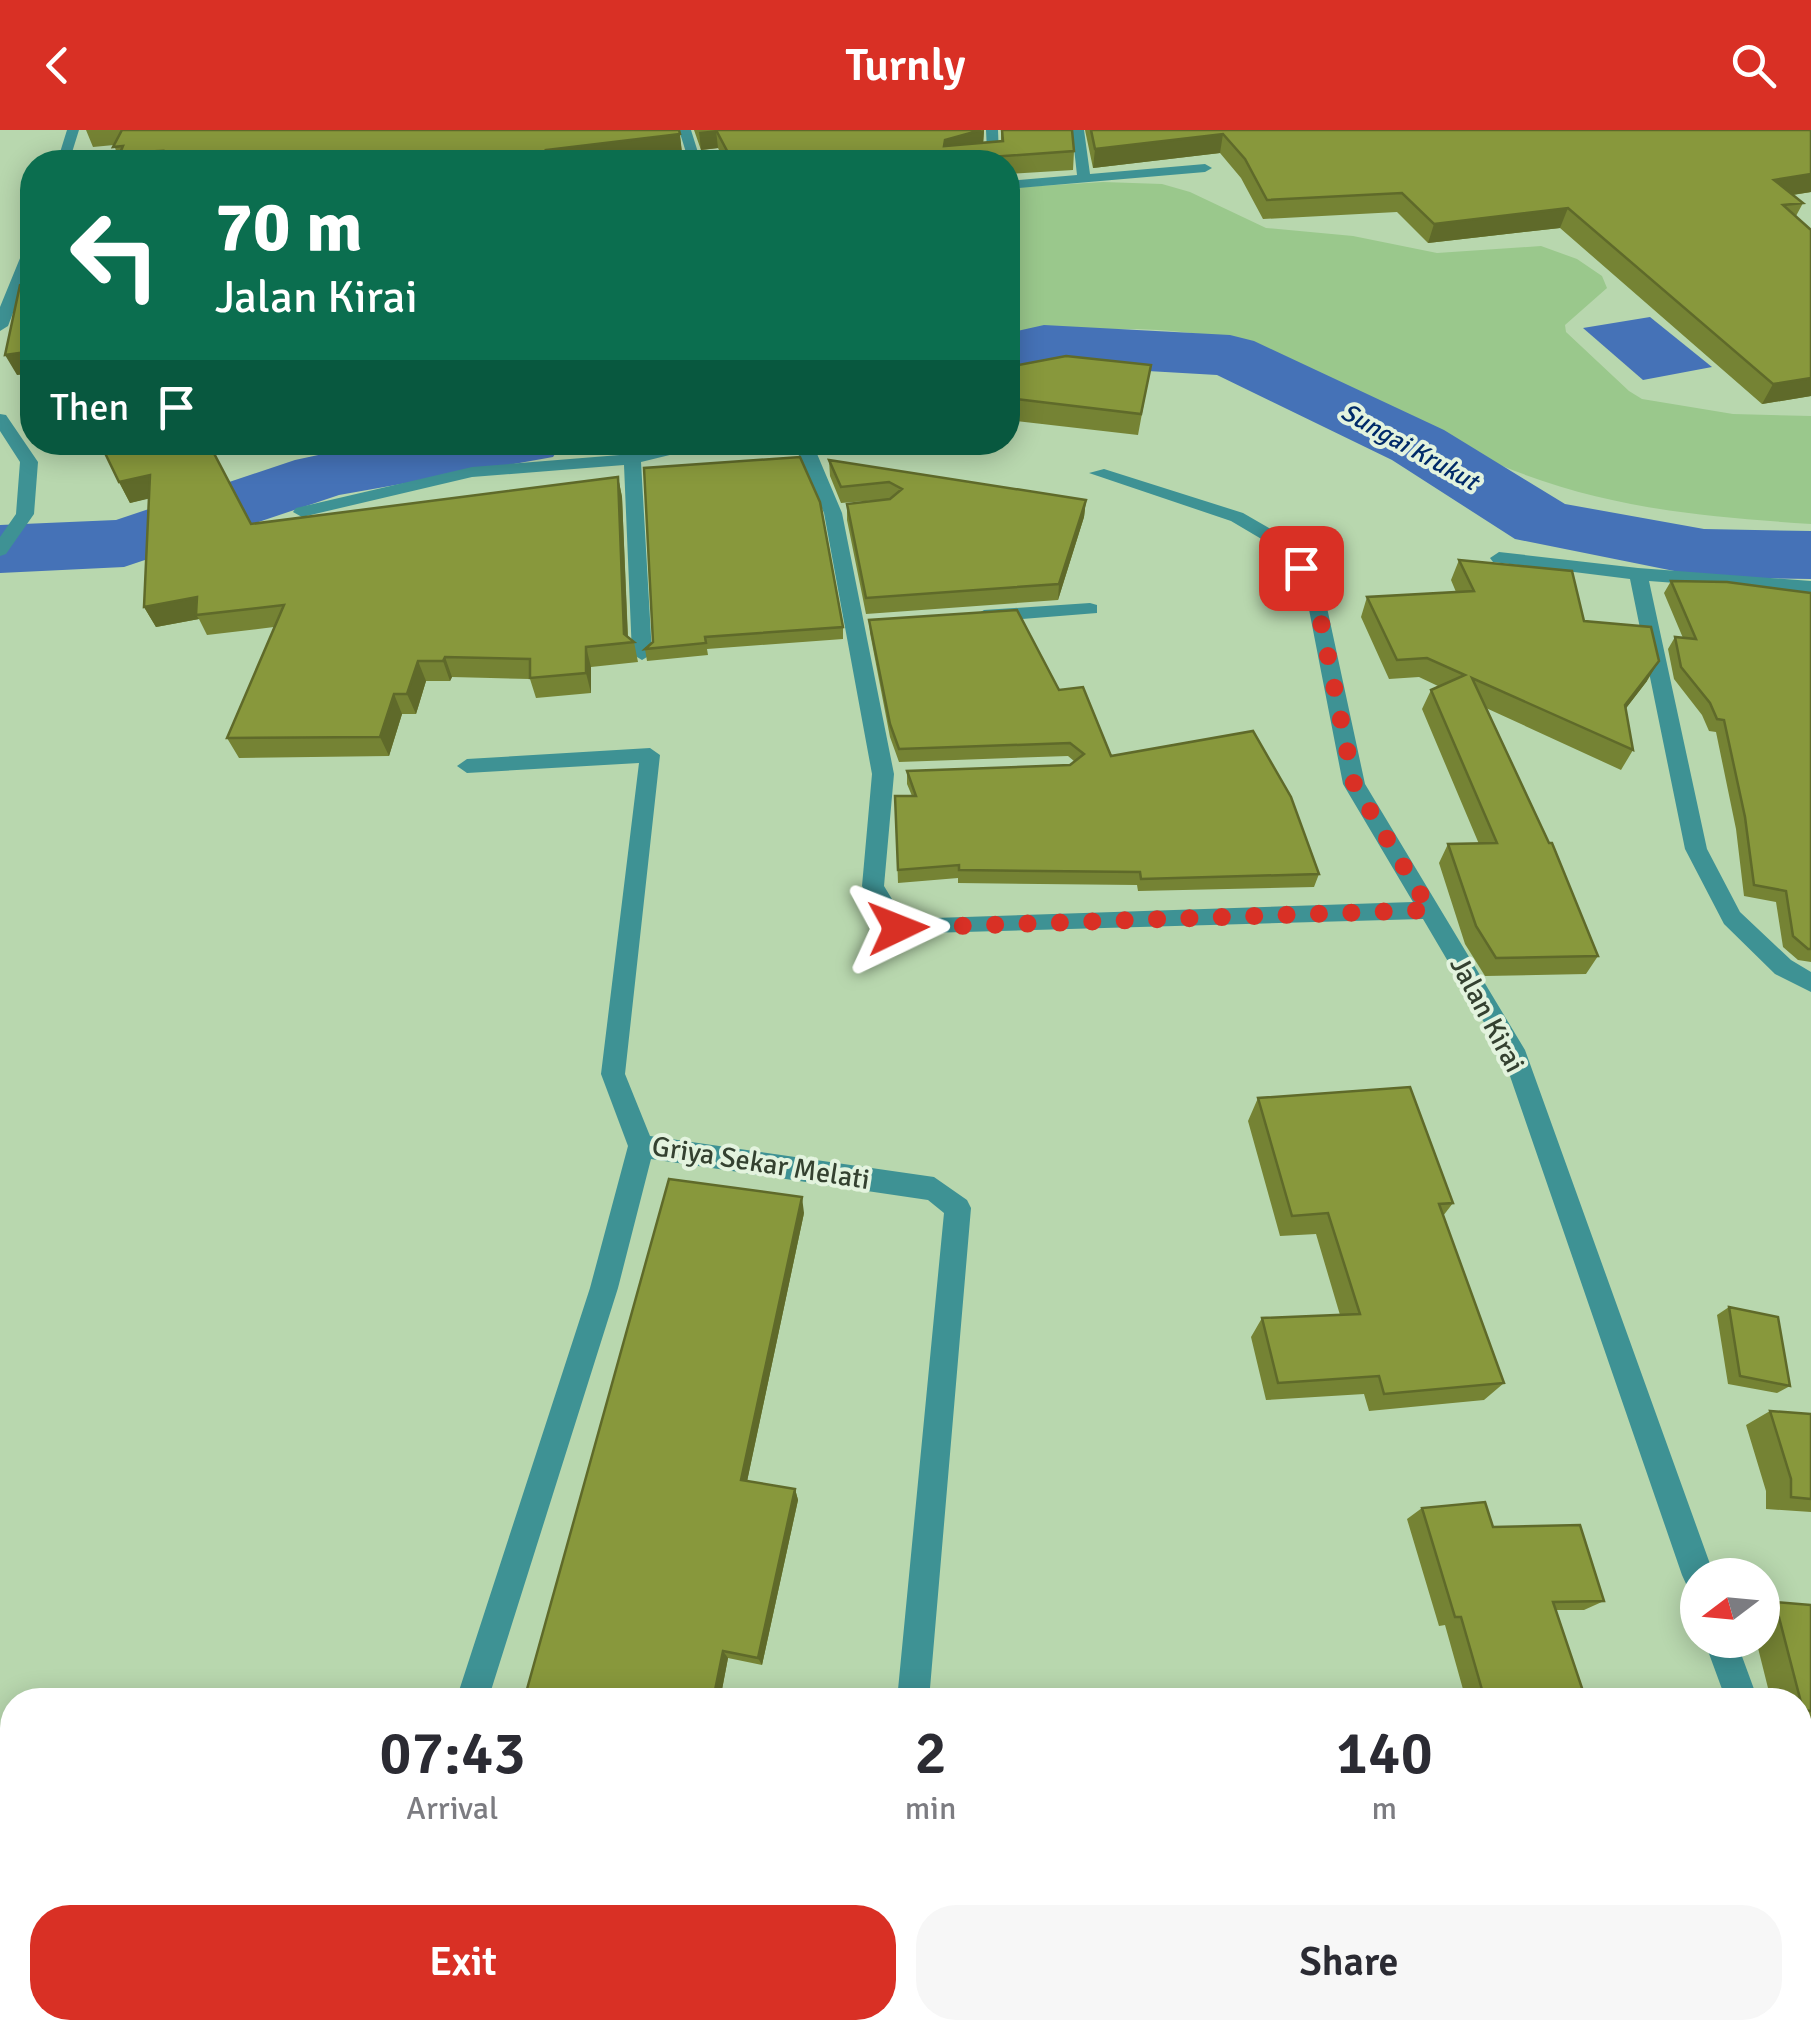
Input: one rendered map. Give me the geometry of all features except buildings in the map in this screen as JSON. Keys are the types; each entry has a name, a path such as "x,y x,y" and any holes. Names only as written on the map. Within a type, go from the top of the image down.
{"street":[{"path":"1078,130 1084,179"},
{"path":"1020,184 1205,168"},
{"path":"0,326 20,276"},
{"path":"0,419 20,449"},
{"path":"0,550 25,514 29,462 24,455"},
{"path":"302,512 472,472 652,455"},
{"path":"811,455 842,512 892,774 873,886 898,928 1430,910"},
{"path":"632,459 642,654"},
{"name":"Jalan Kirai","path":"1098,473 1237,517 1288,546 1314,588 1354,784 1513,1050 1692,1558"},
{"path":"1499,558 1638,574 1811,587"},
{"path":"1638,574 1696,850 1732,918 1783,967 1811,983"},
{"path":"972,617 1090,609"},
{"name":"Griya Sekar Melati","path":"467,766 650,755 613,1074 641,1146 934,1188 958,1208 914,1688"},
{"path":"476,1688 604,1288 641,1146"},
{"path":"1727,1658 1738,1688"}],"green space":[{"path":"1103,182 1162,184 1190,192 1266,228 1353,236 1437,253 1541,246 1577,259 1602,276 1607,288 1565,325 1566,332 1629,391 1642,399 1733,414 1811,416 1811,524 1661,509 1552,484 1471,453 1296,365 1228,340 1186,332 1135,329 1020,337 1020,187"}],"water":[{"path":"1650,317 1712,367 1643,380 1583,328"}],"waterway":[{"name":"Sungai Krukut","path":"1020,350 1044,345 1230,355 1418,445 1542,523 1704,553 1811,555"},
{"name":"Sungai Krukut","path":"0,549 124,543 321,476 428,455"}],"route":[{"path":"898,928 1430,910 1354,784 1314,588 1301,568"}]}
